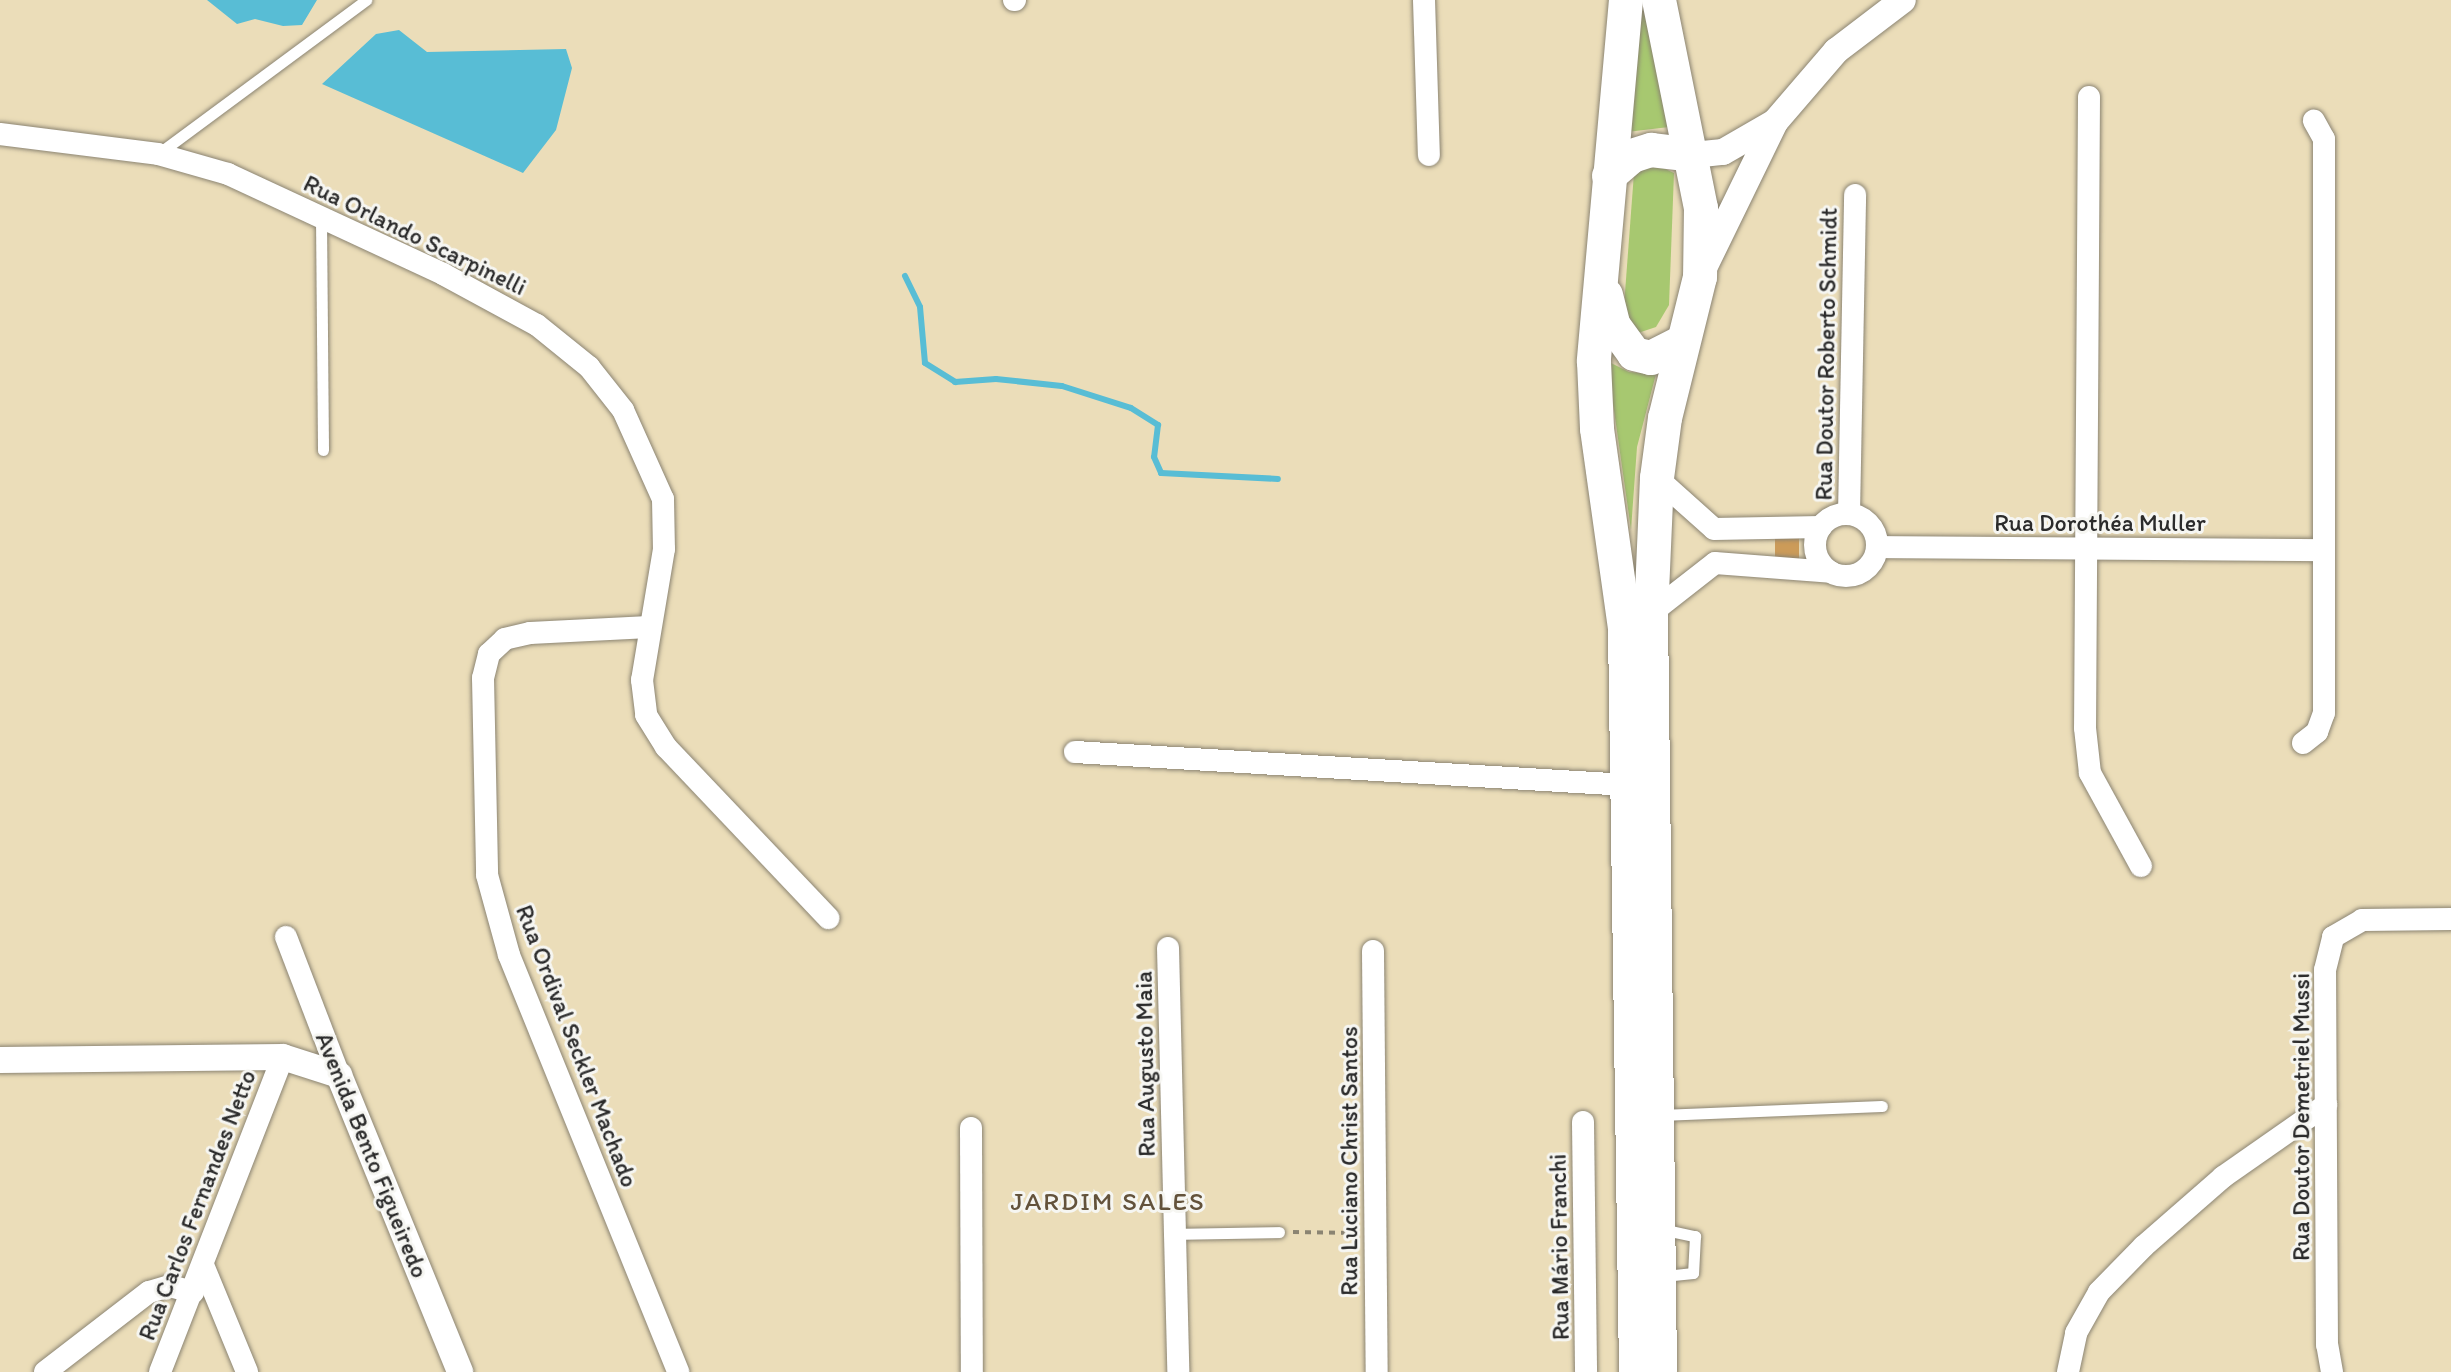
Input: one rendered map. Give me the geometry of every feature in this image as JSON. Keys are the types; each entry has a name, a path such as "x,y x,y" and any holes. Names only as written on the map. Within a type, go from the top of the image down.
{"main road":[{"path":"1626,0 1594,375 1625,629 1636,1372"},
{"path":"1659,0 1693,155 1701,208 1700,277 1683,342 1657,478 1651,613 1660,1372"},
{"path":"1609,176 1632,156 1651,150 1693,155"},
{"path":"1602,283 1614,326 1634,354 1651,358 1683,342"}],"street":[{"path":"1424,0 1429,155"},
{"path":"1700,277 1775,122 1836,51 1903,0"},
{"path":"2089,97 2089,549 2085,728 2090,773 2141,866"},
{"path":"2303,743 2317,732 2324,713 2324,139 2314,121"},
{"path":"1693,155 1723,152 1775,122"},
{"name":"Rua Orlando Scarpinelli","path":"0,134 158,154 228,174 537,325 589,367 623,410 663,499 664,549 642,680 646,715 666,747 828,918"},
{"name":"Rua Doutor Roberto Schmidt","path":"1849,514 1855,195"},
{"path":"1651,613 1715,563 1861,572 1877,547 1870,525 1849,514 1821,527 1714,529 1657,478"},
{"path":"1821,527 1815,546 1831,572"},
{"path":"1714,529 1715,563"},
{"name":"Rua Dorothéa Muller","path":"1877,547 2322,550"},
{"name":"Rua Ordival Seckler Machado","path":"649,627 530,633 505,639 489,654 483,678 487,875 509,955 678,1372"},
{"path":"1075,752 1627,785"},
{"name":"Rua Doutor Demetriel Mussi","path":"2332,1372 2327,1345 2325,970 2333,937 2362,920 2451,919"},
{"name":"Avenida Bento Figueiredo","path":"286,937 460,1372"},
{"name":"Rua Augusto Maia","path":"1168,948 1178,1372"},
{"name":"Rua Luciano Christ Santos","path":"1373,951 1377,1372"},
{"path":"0,1060 283,1057 339,1075"},
{"name":"Rua Carlos Fernandes Netto","path":"160,1372 283,1057"},
{"path":"2068,1372 2076,1333 2099,1292 2135,1255 2223,1177 2326,1105"},
{"name":"Rua Mário Franchi","path":"1583,1122 1586,1372"},
{"path":"971,1128 972,1372"},
{"path":"203,1265 247,1372"},
{"path":"45,1372 149,1292 170,1286 193,1292"}],"lane":[{"path":"158,154 366,0"},
{"path":"321,218 323,450"},
{"path":"1656,1115 1882,1106"},
{"path":"1175,1234 1279,1232"}],"path":[{"path":"1279,1232 1376,1233"}],"green space":[{"path":"1643,0 1669,127 1627,132"},
{"path":"1657,165 1674,173 1669,305 1656,327 1638,333 1625,324 1624,306 1634,173"},
{"path":"1607,361 1629,372 1656,374 1637,447 1631,530"}],"water":[{"path":"207,0 317,0 302,25 283,26 255,19 237,24"},
{"path":"399,30 427,52 566,49 572,68 556,130 523,173 322,84 376,34"}],"building":[{"path":"1775,534 1799,534 1799,566 1775,566"}],"waterway":[{"path":"905,276 920,307 925,363 955,382 996,379 1062,386 1131,408 1158,425 1154,457 1161,473 1278,479"}],"district":[{"name":"JARDIM SALES","path":"1108,1202"}]}
